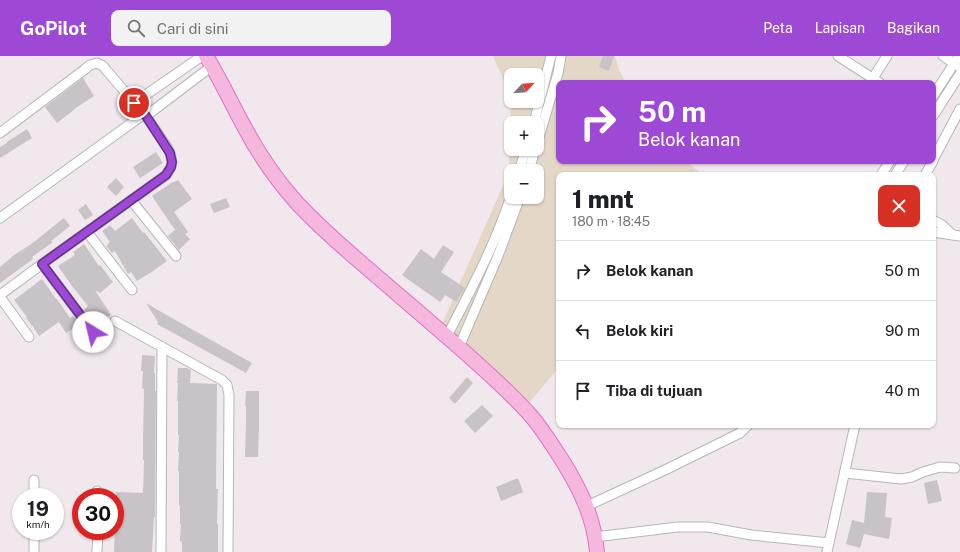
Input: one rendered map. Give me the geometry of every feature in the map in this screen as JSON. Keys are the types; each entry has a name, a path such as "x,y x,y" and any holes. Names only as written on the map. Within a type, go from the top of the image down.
{"main road":[{"path":"209,61 246,131 281,182 298,203 319,225 496,380 533,418 571,474 587,506 592,522 597,552"}],"street":[{"path":"134,103 202,56"},
{"path":"536,116 551,56"},
{"path":"544,120 558,73 561,56"},
{"path":"838,56 874,80"},
{"path":"876,80 887,56"},
{"path":"936,92 958,62 943,56"},
{"path":"0,218 145,115 209,61"},
{"path":"1,130 90,65 96,63 103,66 145,115 170,153 172,162 166,175 0,296 28,337"},
{"path":"936,111 959,77"},
{"path":"951,88 960,93"},
{"path":"936,155 960,109"},
{"path":"131,200 176,256"},
{"path":"447,336 491,248 508,204"},
{"path":"459,347 498,256 517,204"},
{"path":"936,222 957,236"},
{"path":"88,232 132,290"},
{"path":"936,232 957,236"},
{"path":"42,264 93,332"},
{"path":"115,321 222,380 227,385 229,395 228,552"},
{"path":"161,552 162,347"},
{"path":"587,506 672,467 740,433 745,428"},
{"path":"595,536 678,527 708,527 828,548 854,428"},
{"path":"845,472 901,479 912,477 940,467 955,468"},
{"path":"34,480 34,488"},
{"path":"34,540 34,552"},
{"path":"97,552 98,540"}],"shaded area":[{"path":"493,56 615,56 619,70 624,80 556,80 556,164 690,164 699,172 556,172 556,371 525,408 437,335 504,183 504,204 544,204 544,164 509,164 509,156 544,156 544,116 511,116 511,108 544,108 544,68 504,68 504,80"}],"building":[{"path":"603,56 614,56 609,71 599,67"},
{"path":"83,78 94,96 74,109 57,123 45,107"},
{"path":"27,129 32,138 0,158 0,147"},
{"path":"156,152 163,163 140,178 133,167"},
{"path":"116,178 124,187 116,196 107,187"},
{"path":"178,180 192,199 174,212 188,232 185,234 190,239 179,250 168,236 175,230 152,196"},
{"path":"226,198 230,207 214,213 210,204"},
{"path":"86,204 93,215 85,220 78,210"},
{"path":"64,218 70,226 51,241 53,242 32,257 33,259 0,283 0,267 11,257 30,245"},
{"path":"132,218 167,261 137,281 131,272 128,274 115,251 112,253 106,246 110,242 102,231 110,225 115,231"},
{"path":"84,244 99,266 100,265 113,282 100,293 95,290 111,315 97,324 84,310 88,306 58,266 75,255 73,252"},
{"path":"443,245 454,252 441,272 465,288 456,302 445,295 440,302 402,275 421,249 434,259"},
{"path":"42,279 70,318 73,316 80,324 66,333 59,322 39,336 14,300"},
{"path":"146,303 252,363 246,373 157,324 158,322"},
{"path":"142,355 155,356 155,517 152,552 114,552 114,540 124,540 124,492 143,493 144,389 142,388 143,371 141,371"},
{"path":"178,368 187,368 191,370 190,383 217,384 216,489 218,489 218,552 182,552 182,542 180,541 181,524 178,471"},
{"path":"467,377 473,383 455,404 449,398"},
{"path":"246,391 259,391 258,457 245,457"},
{"path":"482,405 493,416 475,433 464,421"},
{"path":"518,478 523,492 501,501 496,487"},
{"path":"937,480 942,501 928,504 924,483"},
{"path":"867,492 887,493 885,517 892,518 889,539 864,534 860,548 846,544 852,520 864,523"}],"route":[{"path":"93,332 42,264 166,175 171,167 172,162 167,147 146,116 134,103"}]}
